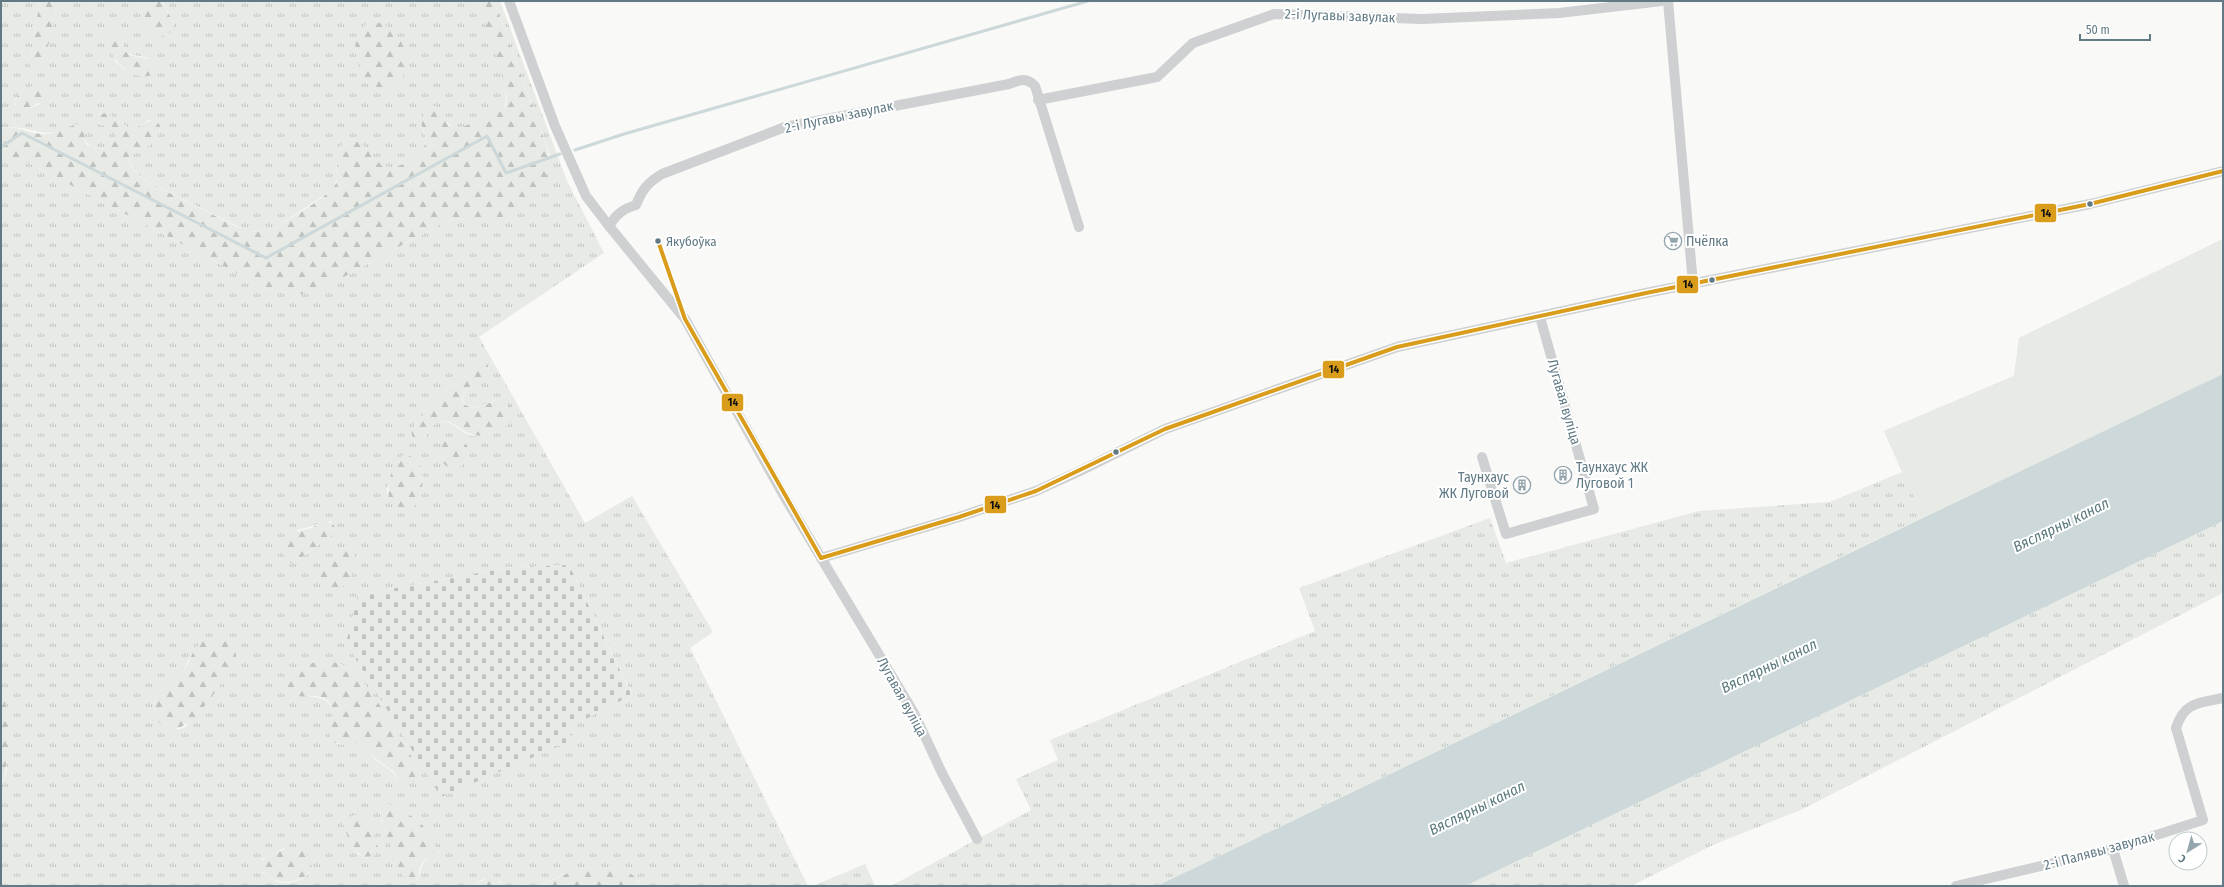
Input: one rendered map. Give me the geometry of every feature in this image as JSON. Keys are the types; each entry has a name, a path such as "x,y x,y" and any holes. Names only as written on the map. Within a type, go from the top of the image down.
{"street":[{"name":"Лугавая вуліца","path":"509,1 555,126 586,196 685,319 784,496 914,713 942,773 977,839"},
{"name":"2-і Лугавы завулак","path":"1038,100 1157,77 1193,43 1274,14 1422,19 1559,13 1662,1"},
{"path":"1668,1 1693,284"},
{"name":"2-і Лугавы завулак","path":"609,226 616,216 626,208 636,206 642,190 650,181 662,174 785,127 1009,84 1022,79 1030,80 1035,86 1038,100 1080,227"},
{"path":"821,558 959,517 1036,490 1080,471 1165,428 1397,347 1693,284 2090,204 2223,171"},
{"name":"Лугавая вуліца","path":"1482,457 1506,534 1594,509 1540,317"},
{"name":"2-і Палявы завулак","path":"1956,886 2113,849 2203,820 2176,728 2185,709 2194,704 2223,698"},
{"path":"2113,849 2124,886"}],"green space":[{"path":"1,1 40,1 29,64 38,71 50,40 57,1 144,1 140,12 143,21 174,23 162,1 477,1 498,57 506,89 506,102 502,110 494,115 460,128 454,128 444,120 421,126 426,139 425,147 416,157 404,164 385,167 373,160 358,142 347,142 336,164 338,177 332,190 274,229 265,232 247,231 148,182 137,174 130,162 130,153 150,145 160,129 149,119 139,128 132,130 107,113 98,113 105,125 114,129 116,136 109,146 99,149 90,147 83,137 84,132 75,125 63,130 44,133 21,128 1,128","holes":["383,24 399,39 402,45 405,58 404,73 356,56 357,38","122,34 123,47 126,51 133,55 149,58 156,68 125,70 116,62 111,50","25,89 40,104 25,110 15,105 16,97"]},
{"path":"40,1 57,1 50,40 39,70 36,72 31,70 29,64"},
{"path":"144,1 162,2 174,23 173,29 170,33 159,37 146,27 140,12"},
{"path":"477,1 494,1 546,144 549,160 548,174 543,186 536,197 526,206 514,213 485,220 448,220 320,290 297,295 265,288 29,163 13,157 1,158 1,128 7,127 39,134 50,134 79,124 84,127 86,144 93,148 99,149 109,146 116,136 113,129 110,127 93,122 91,118 93,114 107,113 132,130 153,119 160,125 159,134 153,144 130,154 129,159 134,171 148,182 237,227 256,232 265,232 274,229 316,202 331,190 337,180 336,161 338,150 341,145 347,142 356,141 363,145 380,164 388,167 399,166 414,158 420,153 424,146 426,138 421,121 429,108 435,106 438,107 441,110 447,124 460,128 501,111 506,105 507,97 498,59"},
{"path":"494,1 500,1 567,181 604,253 479,337 585,523 632,496 713,632 690,648 808,886 639,886 638,880 564,874 539,886 501,886 501,881 483,879 473,886 1,886 1,788 7,771 7,752 5,710 1,679 1,158 13,157 29,163 265,288 297,295 320,290 448,220 474,220 550,155","holes":["482,363 487,364 489,369 467,388 463,394 462,400 465,405 473,408 494,401 511,422 494,432 479,436 468,434 444,421 438,422 432,427 426,437 411,430 440,395","392,473 423,476 421,495 388,496 387,489","330,521 335,527 332,535 295,562 297,530","569,565 632,694 568,728 358,595 512,567","189,658 187,726 180,729 172,729 154,713 154,705 161,690 175,681 185,670","341,664 351,671 372,694 417,767 398,779 390,770 374,758 361,743 353,742 337,744 331,721 333,711 330,705 321,698 289,694 283,684 298,668","389,804 412,816 431,837 429,857 421,867 419,876 415,882 407,881 381,820 380,811","362,817 369,824 367,858 355,850 344,827","284,848 310,873 298,880 286,883 268,877 262,872 262,859"]},
{"path":"370,22 382,24 392,29 404,48 406,60 405,71 400,81 392,89 381,88 371,83 363,74 358,63 355,50 356,39 361,29"},
{"path":"115,29 121,31 123,47 128,54 152,60 156,68 154,74 144,76 134,74 125,69 117,61 109,43 110,35"},
{"path":"34,85 44,91 45,94 43,101 25,110 18,109 15,102 20,93"},
{"path":"2223,239 1923,517 1157,886 891,886 1031,810 1016,779 1058,760 1050,740 1315,631 1299,588 1490,518 1506,563 1699,511 1830,502 1902,472 1884,431 2014,376 2019,338"},
{"path":"2223,239 2223,521 1465,886 1157,886 1923,517 1884,431 2014,376 2019,338"},
{"path":"482,363 487,364 489,369 468,388 463,394 462,400 465,404 473,408 498,401 503,402 512,408 513,417 511,422 493,433 480,436 467,433 451,423 444,421 435,425 424,439 416,442 413,440 411,430 440,395"},
{"path":"454,438 460,439 468,447 468,459 460,467 454,468 448,467 440,459 439,453 440,447 448,439"},
{"path":"406,454 419,461 422,475 422,491 416,504 411,509 404,511 390,502 388,490 393,467 401,456"},
{"path":"326,521 333,524 335,527 332,535 295,562 289,563 284,560 283,547 291,533 311,528"},
{"path":"2223,521 2223,593 1803,809 1713,845 1631,886 1465,886"},
{"path":"346,548 351,549 355,556 350,580 346,584 336,589 327,588 320,580 319,574 335,554"},
{"path":"569,565 632,695 568,728 573,740 441,797 346,643 358,595 512,567"},
{"path":"216,638 224,639 235,649 236,656 233,666 200,712 189,722 178,728 168,728 158,721 154,710 154,704 158,694 163,688 180,676 185,670 193,652 201,643"},
{"path":"321,660 347,667 358,676 366,686 415,762 418,773 417,778 413,783 401,782 393,771 375,758 358,742 344,745 333,742 329,732 332,711 328,701 318,696 294,696 284,690 283,684 298,668"},
{"path":"1,679 6,704 8,749 7,764 1,788"},
{"path":"386,804 400,809 416,820 430,834 434,841 434,851 421,864 418,878 415,882 407,881 401,874 380,816 381,807"},
{"path":"354,815 364,818 370,826 378,848 374,856 363,857 351,846 343,824 346,819"},
{"path":"290,847 297,847 308,855 312,868 300,879 292,881 283,882 268,877 262,871 260,863 267,856"},
{"path":"865,864 875,886 813,886"},
{"path":"593,867 620,869 633,875 639,886 539,886 575,870"},
{"path":"492,875 499,878 501,886 473,886"}],"water":[{"name":"Вяслярны канал","path":"2223,374 2223,521 1465,886 1157,886"}],"waterway":[{"path":"575,150 624,134 1088,1"},
{"path":"1,147 22,133 266,258 487,136 506,173 560,154"}],"transit line":[{"name":"14","path":"821,558 959,517 1036,491 1165,429 1397,347 1646,293 2090,204 2223,171"},
{"name":"14","path":"658,241 685,319 821,558"}],"place":[{"name":"Якубоўка","path":"658,241"},
{"name":"Пчёлка","path":"1673,241"},
{"name":"Таунхаус ЖК Луговой 1","path":"1563,475"},
{"name":"Таунхаус ЖК Луговой","path":"1522,485"}]}
